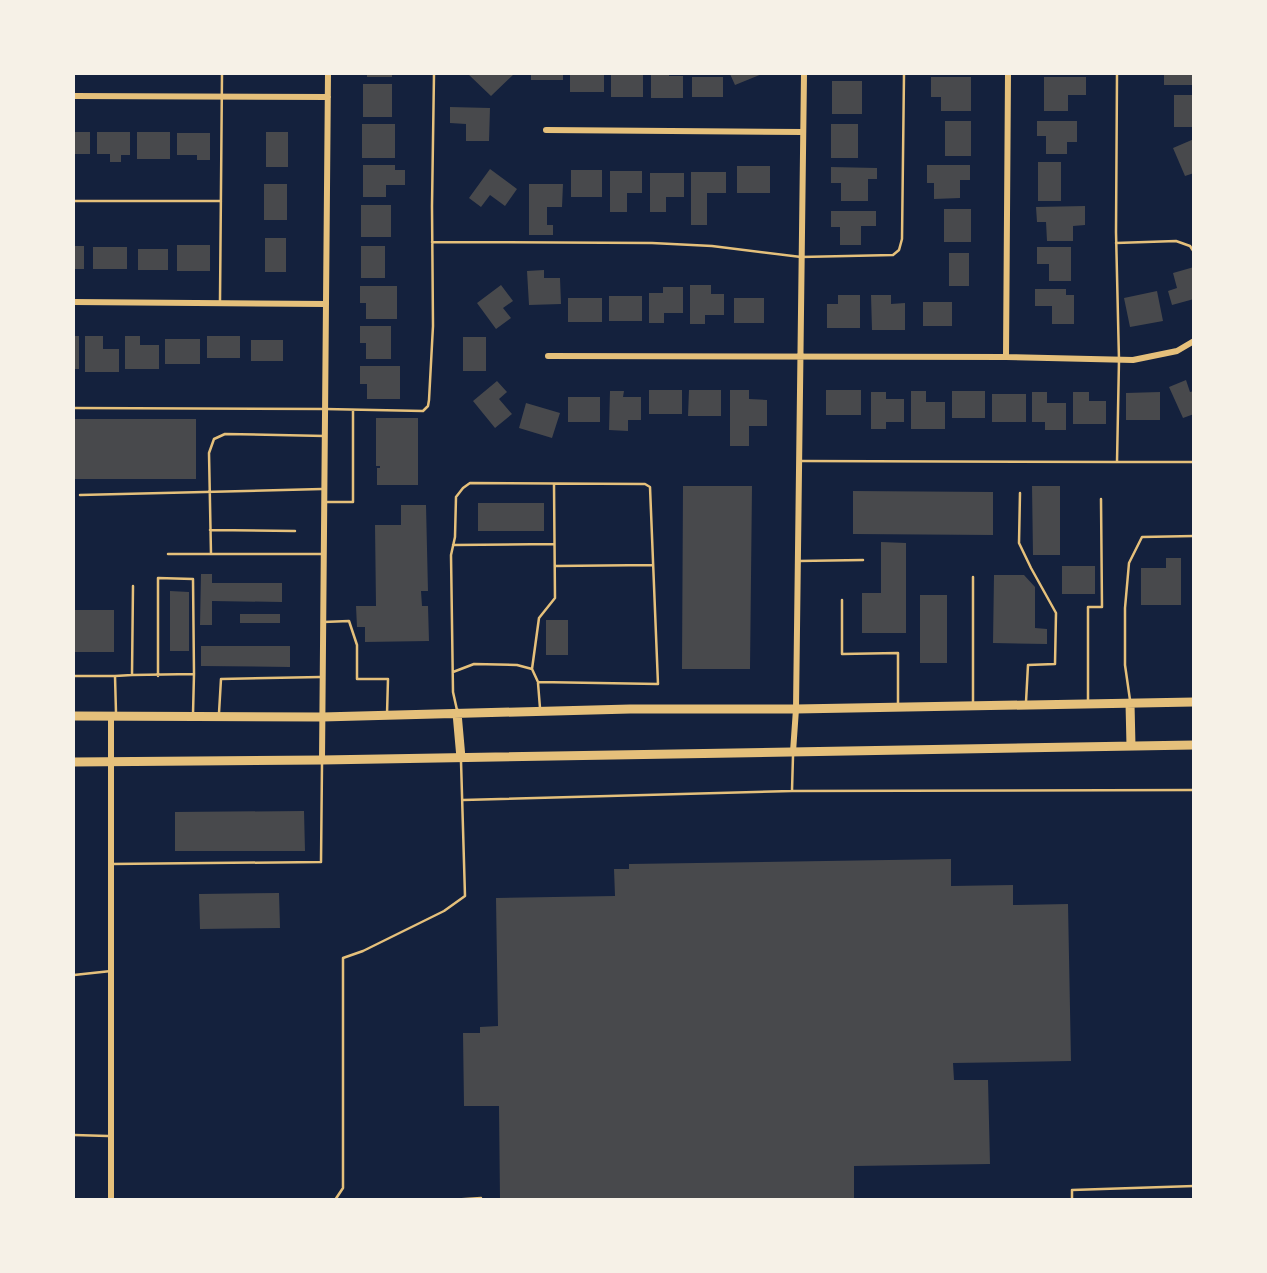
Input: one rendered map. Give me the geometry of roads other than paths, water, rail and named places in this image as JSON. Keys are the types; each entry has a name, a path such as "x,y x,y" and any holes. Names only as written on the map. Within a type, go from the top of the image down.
{"main road":[{"path":"74,716 322,717 630,709 1194,702"},
{"path":"1130,703 1131,746"},
{"path":"457,713 461,758"},
{"path":"74,762 1194,745"}],"street":[{"path":"322,760 328,74"},
{"path":"793,752 796,709 804,74"},
{"path":"1006,357 1008,74"},
{"path":"74,96 328,97"},
{"path":"546,130 803,132"},
{"path":"74,302 326,304"},
{"path":"548,356 1006,357 1133,360 1177,351 1194,341"},
{"path":"111,1199 110,762 113,716"}],"lane":[{"path":"220,303 222,74"},
{"path":"74,408 423,411 429,400 433,326 434,74"},
{"path":"432,242 652,243 712,246 802,257 893,255 899,250 902,239 904,74"},
{"path":"1116,74 1119,360 1117,462"},
{"path":"74,201 221,201"},
{"path":"1116,243 1177,242 1190,246 1194,252"},
{"path":"324,502 353,502 354,410"},
{"path":"211,554 209,453 214,439 226,434 325,436"},
{"path":"800,461 1194,462"},
{"path":"457,713 453,692 452,555 456,497 463,488 470,483 645,484 650,487 658,684 538,682"},
{"path":"540,711 538,682 531,669 538,618 555,598 554,484"},
{"path":"80,495 324,489"},
{"path":"1020,493 1019,543 1056,613 1055,664 1028,665 1026,705"},
{"path":"1088,704 1088,607 1102,607 1101,499"},
{"path":"210,530 295,531"},
{"path":"1130,703 1125,665 1125,608 1129,563 1142,537 1194,536"},
{"path":"453,545 554,544"},
{"path":"168,554 324,554"},
{"path":"798,561 863,561"},
{"path":"555,566 653,565"},
{"path":"973,577 973,706"},
{"path":"158,676 158,578 193,579 193,716"},
{"path":"132,676 133,586"},
{"path":"842,600 842,654 898,653 898,707"},
{"path":"323,622 349,621 357,645 357,679 388,679 387,715"},
{"path":"453,672 474,664 517,665 531,669"},
{"path":"74,676 194,674"},
{"path":"113,716 115,676"},
{"path":"219,716 221,679 323,677"},
{"path":"792,791 793,752"},
{"path":"335,1199 343,1188 343,958 444,911 465,896 461,758"},
{"path":"111,864 321,862 322,760"},
{"path":"463,800 792,791 1194,790"},
{"path":"74,975 111,971"},
{"path":"74,1135 112,1136"},
{"path":"1072,1199 1072,1190 1194,1186"},
{"path":"450,1199 481,1198"}]}
